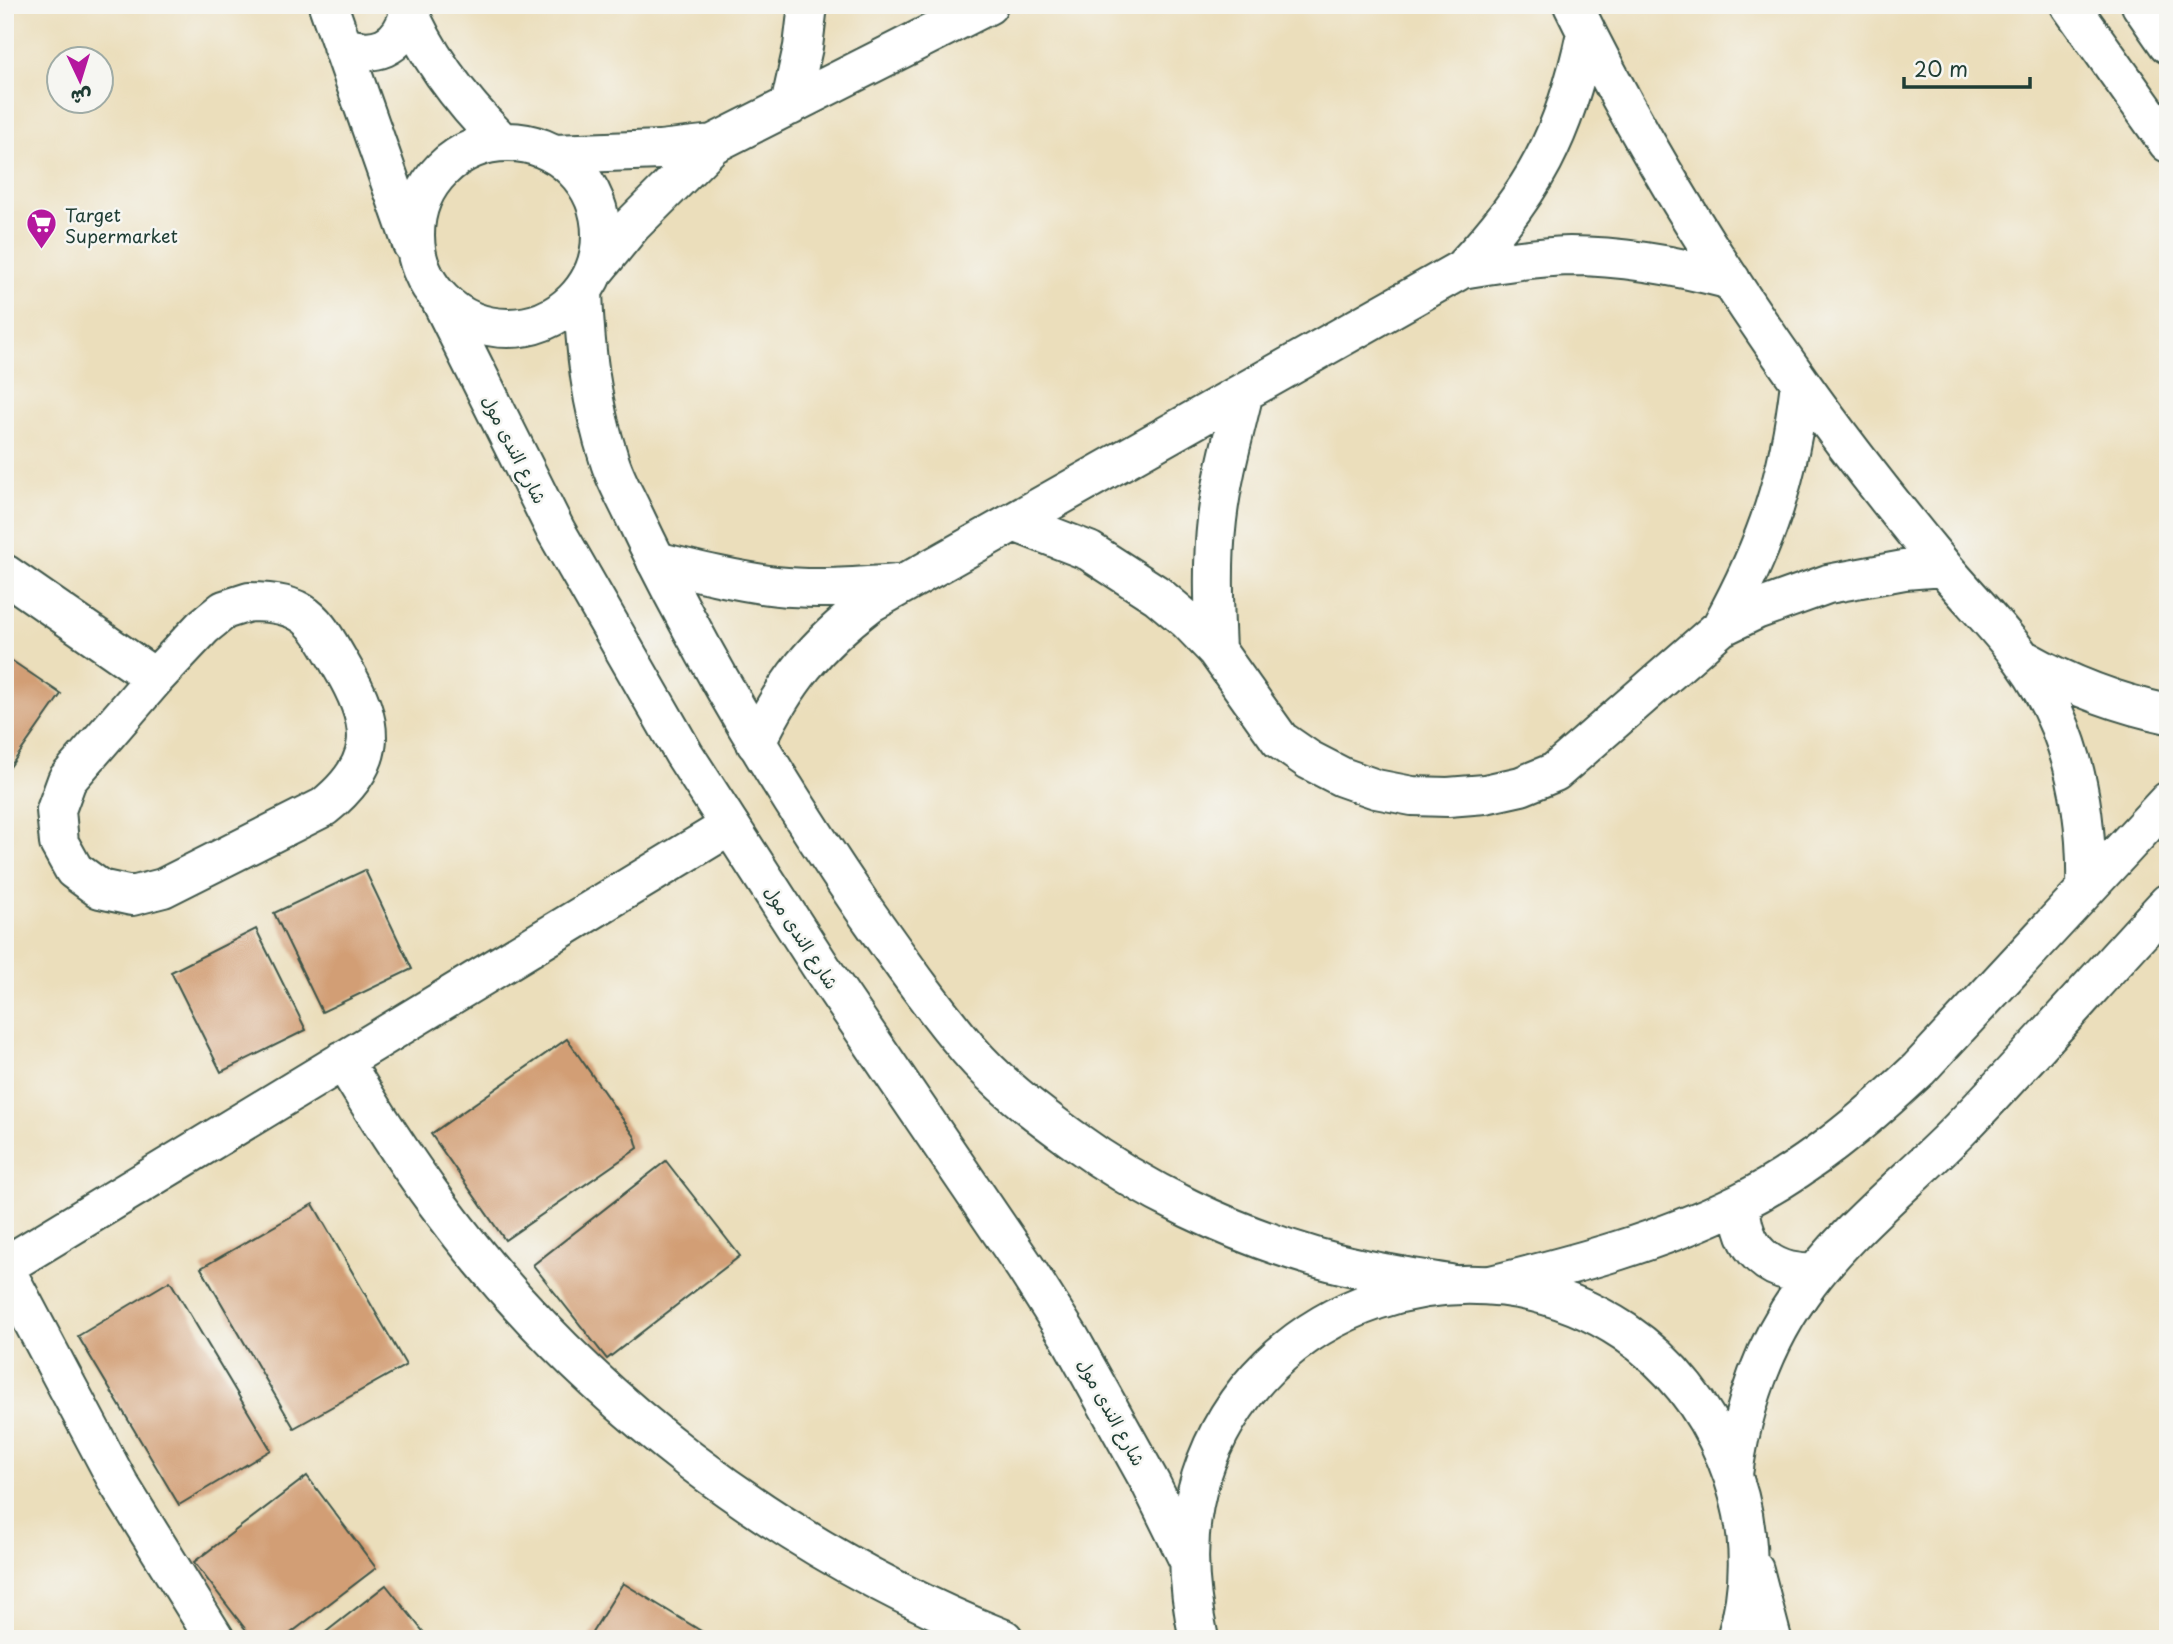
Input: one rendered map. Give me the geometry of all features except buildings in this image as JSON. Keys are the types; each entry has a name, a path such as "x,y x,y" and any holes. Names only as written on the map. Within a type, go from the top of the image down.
{"street":[{"path":"328,5 425,280 441,301 463,317 488,327 514,329 540,323 564,311 632,225 713,144 988,5"},
{"path":"790,106 803,47 808,5"},
{"path":"2070,5 2168,143"},
{"path":"2141,5 2168,44"},
{"path":"342,46 371,52 384,48 396,40 405,28 408,10"},
{"path":"408,10 429,52 450,85 502,142"},
{"path":"756,743 785,689 814,651 851,618 901,584 1462,269 1493,236 1521,200 1544,161 1570,98 1580,19"},
{"path":"1580,19 1673,187 1800,383 1893,507 2021,658 2044,693 2061,729 2074,767 2083,807 2087,848 2086,889"},
{"path":"416,255 414,228 420,202 433,179 452,160 476,147 502,142 529,144 554,154 575,170 591,191 600,216 602,243 589,280 585,341 591,391 610,464 656,561 756,743 815,838 890,947 970,1052 1020,1098 1073,1140 1190,1209 1252,1236 1317,1258 1450,1284"},
{"path":"554,154 647,151 713,144"},
{"path":"1462,269 1516,260 1570,256 1679,266 1731,280"},
{"name":"شارع الندى مول","path":"441,301 556,531 684,754 823,970 1025,1267 1070,1338 1138,1459 1188,1559"},
{"path":"1721,627 1760,550 1775,509 1787,468 1800,383"},
{"path":"1216,650 1213,584 1217,519 1244,392"},
{"path":"1014,522 1089,551 1124,572 1188,621 1216,650 1280,740 1309,760 1342,777 1376,789 1412,796 1485,794 1521,786 1555,772 1721,627 1755,610 1828,584 1904,570 1943,567"},
{"path":"656,561 716,576 778,586 840,588 901,584"},
{"path":"5,574 155,678"},
{"path":"249,602 276,602 301,611 320,629 359,695 366,719 366,745 359,769 344,791 324,807 163,888 132,896 100,889 74,870 59,843 56,810 66,780 155,678 203,626 224,610 249,602"},
{"path":"2021,658 2091,693 2168,714"},
{"path":"1490,1284 1612,1254 1671,1233 1741,1202 1837,1140 1880,1107 1919,1069 2168,801"},
{"path":"215,1639 119,1484 5,1267 730,826"},
{"path":"1733,1474 1738,1436 1761,1363 1778,1329 1815,1273 1962,1127 2161,917"},
{"path":"343,1060 387,1134 437,1204 491,1271 549,1334 611,1394 696,1464 818,1547 893,1589 1004,1639"},
{"path":"1741,1202 1745,1235 1754,1250 1766,1262 1798,1274 1815,1273"},
{"path":"1199,1639 1191,1600 1188,1559 1192,1517 1201,1477 1217,1438 1239,1403 1265,1370 1296,1342 1368,1301 1409,1290 1450,1284 1490,1284 1531,1291 1570,1303 1607,1320 1641,1343 1671,1370 1696,1402 1717,1436 1733,1474 1772,1639"},
{"path":"1736,1639 1750,1553"},
{"path":"1178,1639 1191,1600"}],"place":[{"name":"Target Supermarket","path":"42,251"}]}
